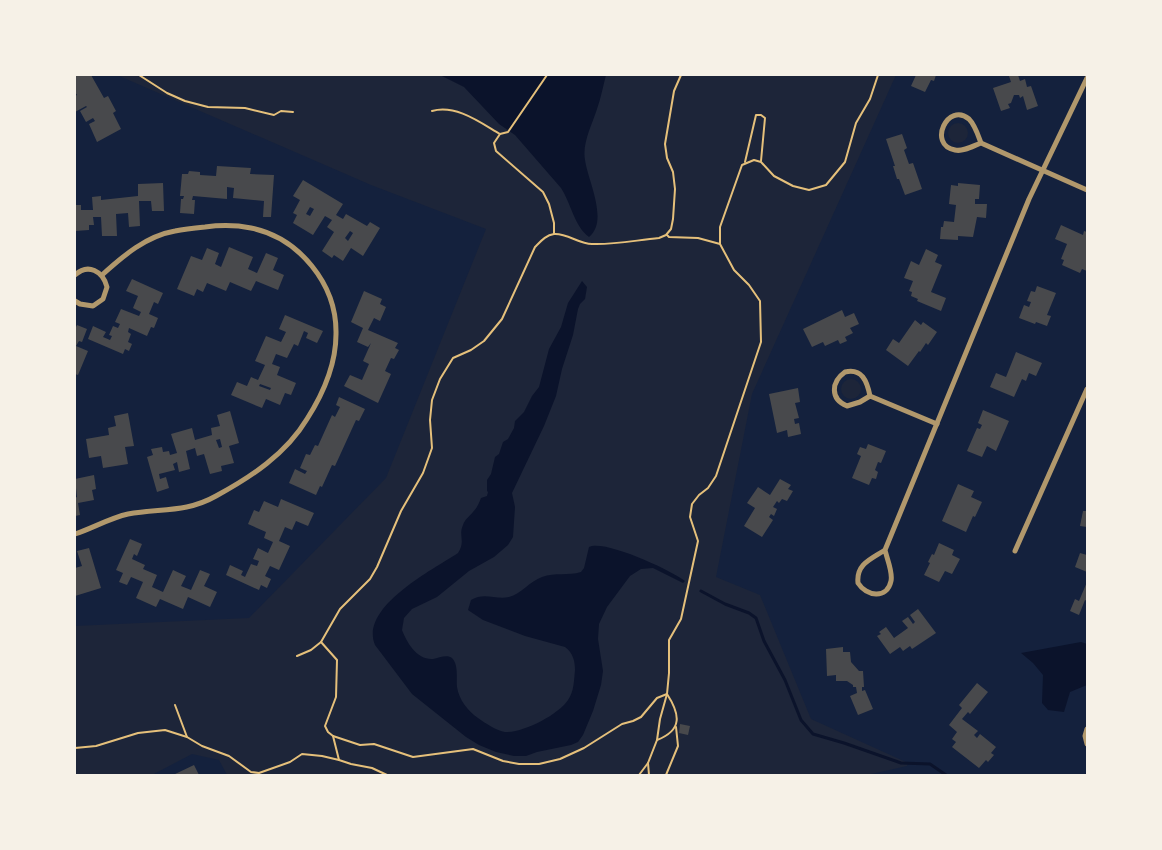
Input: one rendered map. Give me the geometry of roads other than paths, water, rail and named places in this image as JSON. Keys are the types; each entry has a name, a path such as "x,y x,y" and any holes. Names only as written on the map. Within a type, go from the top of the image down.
{"street":[{"path":"885,550 864,563 859,569 858,583 866,592 882,593 891,583 885,550 1042,170 1087,78"},
{"path":"981,143 973,124 968,118 952,116 944,123 941,136 949,148 960,150 981,143 1087,190"},
{"path":"75,534 125,515 148,511 178,510 199,504 217,496 263,466 282,450 307,419 325,383 334,358 336,322 333,307 328,292 315,269 304,256 285,242 261,231 250,228 223,226 164,234 135,248 102,275"},
{"path":"75,275 90,269 102,275 107,286 103,299 93,306 86,306 75,301"},
{"path":"845,372 857,372 863,375 870,396 860,402 847,406 837,400 834,385 845,372"},
{"path":"1015,551 1087,389"},
{"path":"870,396 937,424"},
{"path":"1087,729 1085,736 1087,744"}],"waterway":[{"path":"701,591 756,618 764,641 785,680 801,720 813,734 901,763 930,764 946,775"}]}
